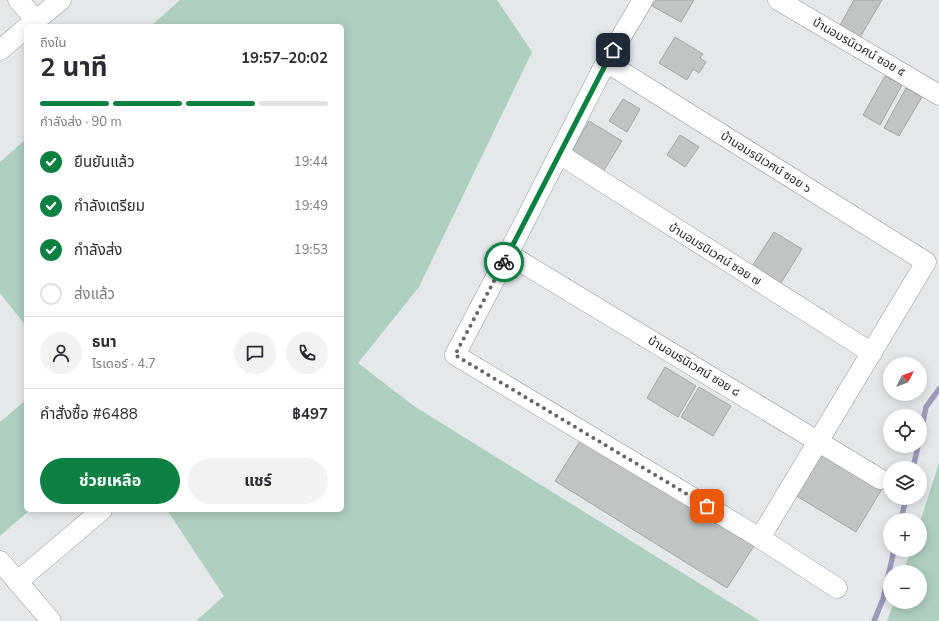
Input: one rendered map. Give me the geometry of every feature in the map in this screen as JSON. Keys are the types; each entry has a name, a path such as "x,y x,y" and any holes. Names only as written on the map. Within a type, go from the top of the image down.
{"street":[{"path":"18,0 30,24"},
{"path":"31,24 61,0"},
{"path":"643,0 606,62 455,355 760,538 837,588"},
{"name":"บ้านอมรนิเวศน์ ซอย ๕","path":"778,0 939,95"},
{"path":"0,50 24,30"},
{"name":"บ้านอมรนิเวศน์ ซอย ๖","path":"606,62 926,262 872,353"},
{"name":"บ้านอมรนิเวศน์ ซอย ๗","path":"559,154 872,353"},
{"name":"บ้านอมรนิเวศน์ ซอย ๘","path":"508,254 819,441 880,480"},
{"path":"760,538 872,353"},
{"path":"17,582 100,512"},
{"path":"0,561 51,621"}],"green space":[{"path":"180,0 497,0 532,52 419,287 358,363 414,406 760,621 196,621 224,596 168,512 344,512 344,24 153,24"},
{"path":"24,141 24,323 0,293 0,162"},
{"path":"24,402 24,512 28,512 0,536 0,422"},
{"path":"939,463 939,621 887,621 891,609 927,609 927,565 906,565 908,557 927,557 927,513 923,513 925,505 927,505 927,500"}],"building":[{"path":"656,0 694,0 681,22 652,6"},
{"path":"854,0 882,0 859,39 839,27"},
{"path":"675,37 703,54 700,58 706,62 699,73 693,69 687,80 659,63"},
{"path":"885,76 902,85 880,125 863,115"},
{"path":"906,88 922,97 899,136 884,128"},
{"path":"623,99 640,109 627,132 609,121"},
{"path":"589,121 622,141 601,175 569,156"},
{"path":"680,135 699,147 685,167 667,155"},
{"path":"774,232 802,249 779,286 751,268"},
{"path":"665,367 696,386 678,417 647,398"},
{"path":"699,387 731,406 713,436 681,417"},
{"path":"582,438 754,546 727,588 555,481"},
{"path":"821,451 882,489 856,532 795,495"}],"waterway":[{"path":"926,409 939,389"},
{"path":"915,461 916,453"},
{"path":"903,513 904,505"},
{"path":"874,621 883,599 892,557"}],"way so far":[{"path":"504,262 455,355 707,506"}],"route":[{"path":"504,262 613,50"}]}
